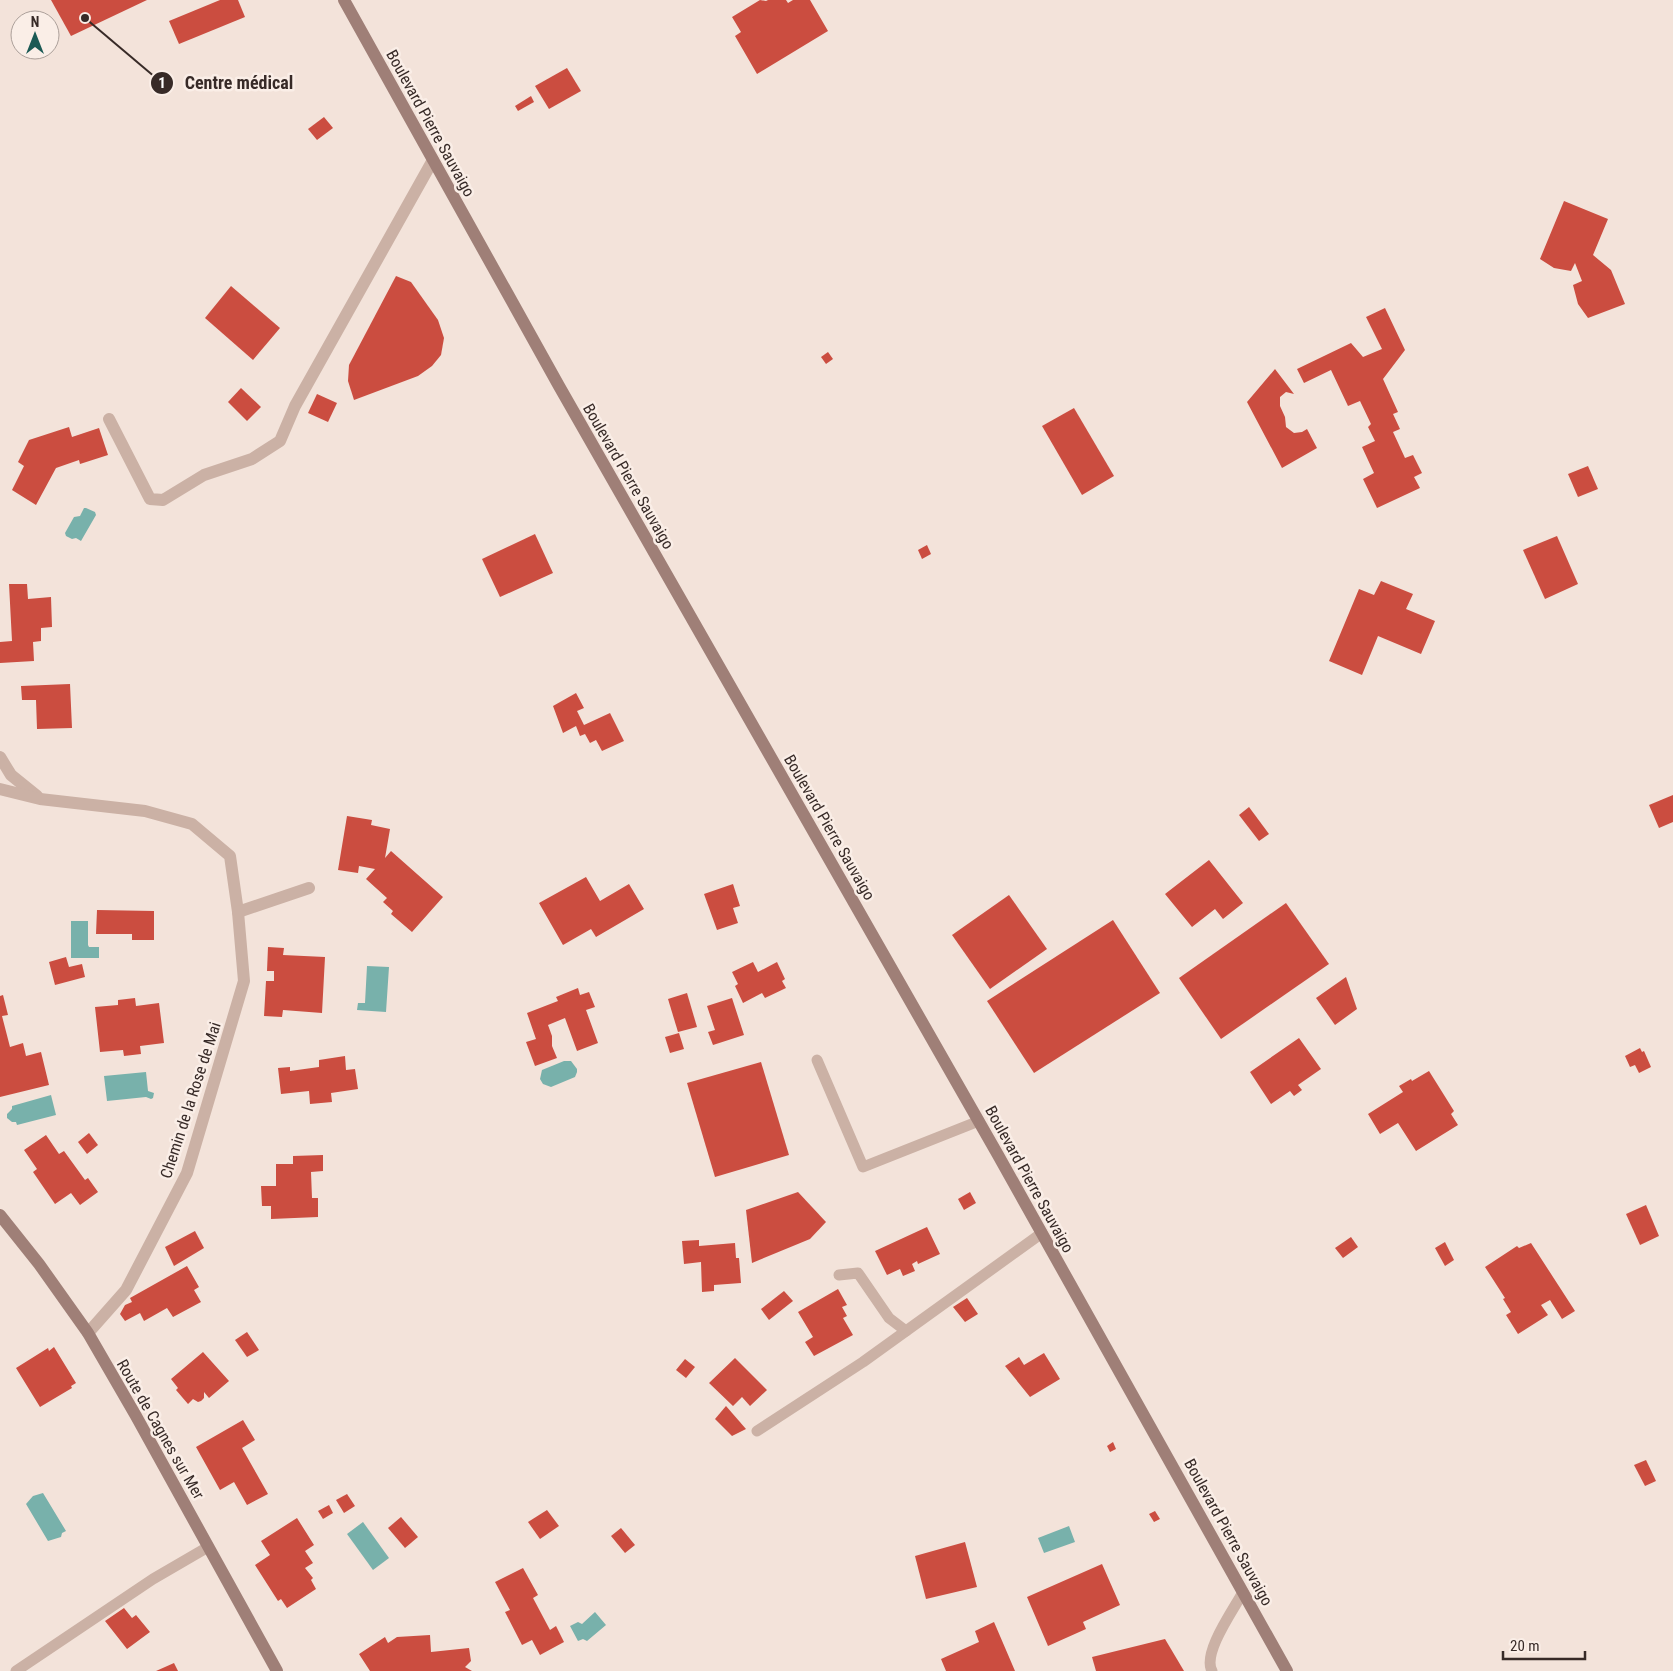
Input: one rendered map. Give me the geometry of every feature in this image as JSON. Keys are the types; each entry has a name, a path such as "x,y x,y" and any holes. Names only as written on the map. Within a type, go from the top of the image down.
{"main road":[{"name":"Boulevard Pierre Sauvaigo","path":"344,0 564,394 979,1121 1287,1671"},
{"name":"Route de Cagnes sur Mer","path":"2,1220 40,1264 88,1333 277,1671"}],"street":[{"path":"109,419 150,499 163,500 204,475 252,459 280,441 295,406 433,160"},
{"path":"0,756 11,775 40,799"},
{"name":"Chemin de la Rose de Mai","path":"0,789 40,799 144,811 192,824 230,856 238,912 244,981 187,1173 126,1290 88,1333"},
{"path":"238,912 309,888"}],"lane":[{"path":"817,1060 864,1168 979,1121"},
{"path":"757,1430 863,1362 1042,1233"},
{"path":"839,1275 858,1273 889,1318 906,1331"},
{"path":"16,1671 153,1579 208,1546"},
{"path":"1212,1671 1209,1666 1214,1642 1243,1592"}],"water":[{"path":"84,508 95,512 96,515 81,541 66,536 65,533 74,517 80,516"},
{"path":"71,921 88,921 88,945 89,947 99,947 99,958 71,958"},
{"path":"367,966 389,967 386,1012 357,1010 358,1003 365,1003"},
{"path":"564,1061 571,1061 577,1069 575,1077 551,1087 543,1084 540,1079 542,1070"},
{"path":"146,1072 148,1091 154,1093 153,1098 107,1101 104,1076"},
{"path":"51,1095 56,1115 17,1125 16,1122 12,1122 7,1118 7,1114 12,1109 12,1106"},
{"path":"43,1493 66,1531 62,1533 61,1537 48,1541 26,1504 33,1496"},
{"path":"363,1522 389,1558 373,1570 347,1534"},
{"path":"1069,1526 1075,1542 1044,1553 1038,1538"},
{"path":"595,1612 606,1625 587,1641 583,1639 578,1641 570,1626 578,1622 582,1624"}],"building":[{"path":"51,0 147,0 71,36 60,16 60,10 57,10"},
{"path":"220,0 238,0 245,17 179,44 169,21"},
{"path":"760,0 786,0 788,3 793,0 810,0 828,31 757,74 735,36 741,32 732,17"},
{"path":"567,68 581,91 549,109 535,86"},
{"path":"531,96 534,102 518,111 515,106"},
{"path":"324,117 333,128 317,140 308,129"},
{"path":"1564,201 1608,219 1593,255 1611,270 1625,304 1588,318 1578,304 1573,285 1582,281 1575,263 1571,271 1554,268 1540,259"},
{"path":"396,276 411,282 438,320 444,338 441,355 432,366 418,376 354,400 348,381 349,365"},
{"path":"231,286 280,328 253,360 205,318"},
{"path":"1385,308 1405,350 1383,379 1398,412 1393,414 1400,429 1393,432 1405,458 1413,455 1422,473 1414,477 1420,488 1377,508 1363,479 1374,473 1362,447 1375,441 1368,427 1371,424 1360,401 1348,406 1331,370 1304,383 1297,369 1351,343 1363,357 1382,349 1366,317"},
{"path":"828,352 833,359 826,364 821,357"},
{"path":"1275,369 1294,394 1286,392 1280,397 1280,406 1285,417 1286,427 1294,433 1307,429 1317,448 1282,468 1247,402"},
{"path":"241,388 261,407 247,421 228,402"},
{"path":"317,394 337,403 328,422 308,413"},
{"path":"1074,408 1114,476 1082,495 1042,426"},
{"path":"69,427 72,437 99,428 108,455 80,464 79,460 56,468 36,505 12,490 24,466 18,462 29,440"},
{"path":"1588,466 1598,489 1578,497 1568,474"},
{"path":"535,534 553,573 500,597 482,559"},
{"path":"1557,536 1578,584 1545,599 1523,550"},
{"path":"927,545 931,554 922,559 918,550"},
{"path":"1381,581 1413,594 1406,609 1435,621 1421,654 1378,636 1362,675 1329,661 1359,589 1374,595"},
{"path":"9,584 27,584 28,599 51,597 52,627 41,628 41,641 33,642 34,661 0,663 0,642 12,641"},
{"path":"70,684 72,728 37,729 36,700 22,700 21,686"},
{"path":"576,693 584,708 577,711 584,725 610,713 624,741 602,751 596,740 590,743 585,734 580,736 576,726 563,733 553,706"},
{"path":"1673,795 1673,822 1659,828 1649,805"},
{"path":"1249,807 1269,834 1259,841 1239,815"},
{"path":"347,816 372,820 371,825 390,829 385,858 391,851 443,897 412,932 391,914 393,911 383,902 387,898 366,879 375,869 359,866 358,873 338,870"},
{"path":"1209,860 1243,903 1223,919 1215,909 1192,927 1165,894"},
{"path":"586,877 600,901 629,884 644,909 596,937 591,929 563,945 539,903"},
{"path":"733,884 740,906 733,908 738,923 717,930 704,894"},
{"path":"1009,895 1047,949 990,989 952,935"},
{"path":"1286,903 1329,964 1221,1039 1179,978"},
{"path":"97,910 154,911 154,940 132,940 132,934 96,934"},
{"path":"1113,920 1160,993 1034,1073 987,1001"},
{"path":"268,947 284,948 283,955 325,957 322,1013 283,1010 282,1017 264,1016 266,981 274,981 274,971 267,971"},
{"path":"66,957 69,967 82,964 85,977 55,985 49,962"},
{"path":"753,962 758,972 777,962 785,979 782,981 786,988 765,998 762,993 743,1003 735,986 738,984 732,972"},
{"path":"1346,977 1357,1009 1335,1025 1316,998"},
{"path":"578,988 580,995 589,992 595,1007 586,1010 598,1043 577,1051 565,1018 548,1025 552,1036 552,1046 557,1058 535,1066 526,1042 536,1039 527,1013 558,1001 556,997"},
{"path":"687,993 697,1027 678,1032 668,999"},
{"path":"3,995 8,1015 2,1016 10,1047 23,1043 26,1056 41,1052 49,1085 0,1097 0,996"},
{"path":"135,998 136,1006 159,1003 164,1043 140,1046 141,1054 124,1056 123,1050 100,1052 95,1007 118,1005 118,1000"},
{"path":"732,998 744,1035 713,1045 708,1032 715,1030 707,1006"},
{"path":"679,1033 684,1049 670,1053 665,1037"},
{"path":"1299,1038 1321,1069 1298,1085 1302,1090 1294,1096 1290,1091 1271,1104 1250,1072"},
{"path":"1640,1048 1642,1052 1644,1051 1651,1067 1639,1073 1635,1065 1630,1067 1625,1056"},
{"path":"345,1056 346,1070 355,1069 358,1089 331,1093 332,1102 310,1104 309,1091 281,1094 278,1068 290,1067 290,1071 319,1067 319,1060"},
{"path":"761,1062 789,1155 715,1177 687,1083"},
{"path":"1429,1071 1454,1111 1451,1114 1458,1125 1416,1151 1398,1123 1380,1134 1368,1114 1403,1092 1399,1086"},
{"path":"89,1133 98,1145 87,1154 78,1142"},
{"path":"46,1135 59,1154 64,1151 85,1180 88,1178 98,1192 80,1205 71,1193 55,1204 33,1172 37,1169 24,1150"},
{"path":"323,1155 323,1171 311,1172 312,1198 318,1198 318,1217 271,1219 271,1206 262,1206 261,1186 276,1186 276,1164 293,1164 293,1156"},
{"path":"798,1192 826,1222 810,1239 752,1263 746,1210"},
{"path":"970,1192 976,1203 964,1210 958,1199"},
{"path":"1646,1205 1659,1236 1640,1245 1626,1214"},
{"path":"927,1227 940,1254 918,1264 917,1261 912,1264 915,1271 903,1276 900,1269 887,1275 875,1251"},
{"path":"195,1231 204,1248 174,1266 165,1247"},
{"path":"1351,1237 1358,1247 1343,1258 1335,1248"},
{"path":"699,1240 699,1246 735,1243 736,1258 739,1258 741,1283 714,1285 714,1291 702,1292 701,1262 684,1264 682,1241"},
{"path":"1445,1242 1454,1260 1445,1266 1435,1248"},
{"path":"1531,1243 1575,1311 1562,1319 1550,1300 1541,1305 1548,1315 1518,1334 1506,1315 1511,1312 1503,1299 1505,1298 1485,1267 1517,1246 1519,1248"},
{"path":"187,1266 199,1287 194,1290 201,1302 173,1317 167,1308 144,1321 140,1313 125,1321 120,1314 125,1305 132,1302 130,1298"},
{"path":"838,1289 847,1305 842,1307 847,1316 843,1318 853,1335 814,1356 805,1342 813,1337 798,1312"},
{"path":"784,1291 793,1301 769,1320 761,1309"},
{"path":"967,1298 978,1314 965,1322 953,1307"},
{"path":"247,1332 259,1350 247,1357 235,1340"},
{"path":"54,1347 76,1383 71,1386 72,1388 40,1407 16,1368 48,1348 49,1351"},
{"path":"203,1352 229,1381 209,1398 204,1392 204,1398 201,1401 198,1402 193,1399 188,1404 176,1390 178,1388 171,1379"},
{"path":"1044,1353 1060,1379 1030,1397 1005,1366 1019,1357 1024,1365"},
{"path":"735,1358 767,1390 750,1406 742,1397 733,1406 709,1383"},
{"path":"685,1359 695,1367 686,1378 676,1370"},
{"path":"726,1406 746,1429 732,1436 715,1419"},
{"path":"243,1420 255,1440 242,1448 268,1494 247,1505 234,1482 220,1490 196,1447"},
{"path":"1113,1442 1116,1449 1110,1452 1107,1446"},
{"path":"1646,1460 1656,1481 1645,1486 1634,1465"},
{"path":"347,1494 355,1506 344,1513 336,1500"},
{"path":"329,1505 333,1513 323,1519 318,1511"},
{"path":"547,1510 559,1526 540,1539 528,1522"},
{"path":"1155,1511 1160,1519 1154,1522 1149,1514"},
{"path":"401,1517 418,1537 405,1548 388,1528"},
{"path":"297,1518 314,1545 305,1551 313,1563 305,1568 313,1578 311,1580 316,1589 287,1608 281,1599 278,1601 255,1565 270,1555 261,1541"},
{"path":"621,1528 635,1545 625,1553 611,1536"},
{"path":"965,1542 977,1587 926,1599 915,1556"},
{"path":"1102,1564 1120,1605 1083,1622 1086,1629 1048,1646 1027,1597"},
{"path":"523,1568 538,1595 533,1598 550,1630 556,1626 564,1642 540,1655 532,1640 522,1645 505,1612 510,1610 495,1582"},
{"path":"124,1608 132,1618 136,1615 150,1632 127,1649 105,1621"},
{"path":"994,1622 1015,1671 946,1671 941,1659 979,1642 975,1631"},
{"path":"430,1635 431,1652 469,1648 471,1661 465,1667 472,1671 370,1671 359,1654 385,1637 388,1643 397,1637"},
{"path":"1165,1639 1184,1671 1096,1671 1092,1657"},
{"path":"174,1663 178,1671 156,1671"}],"place":[{"name":"Centre médical","path":"85,18"}]}
